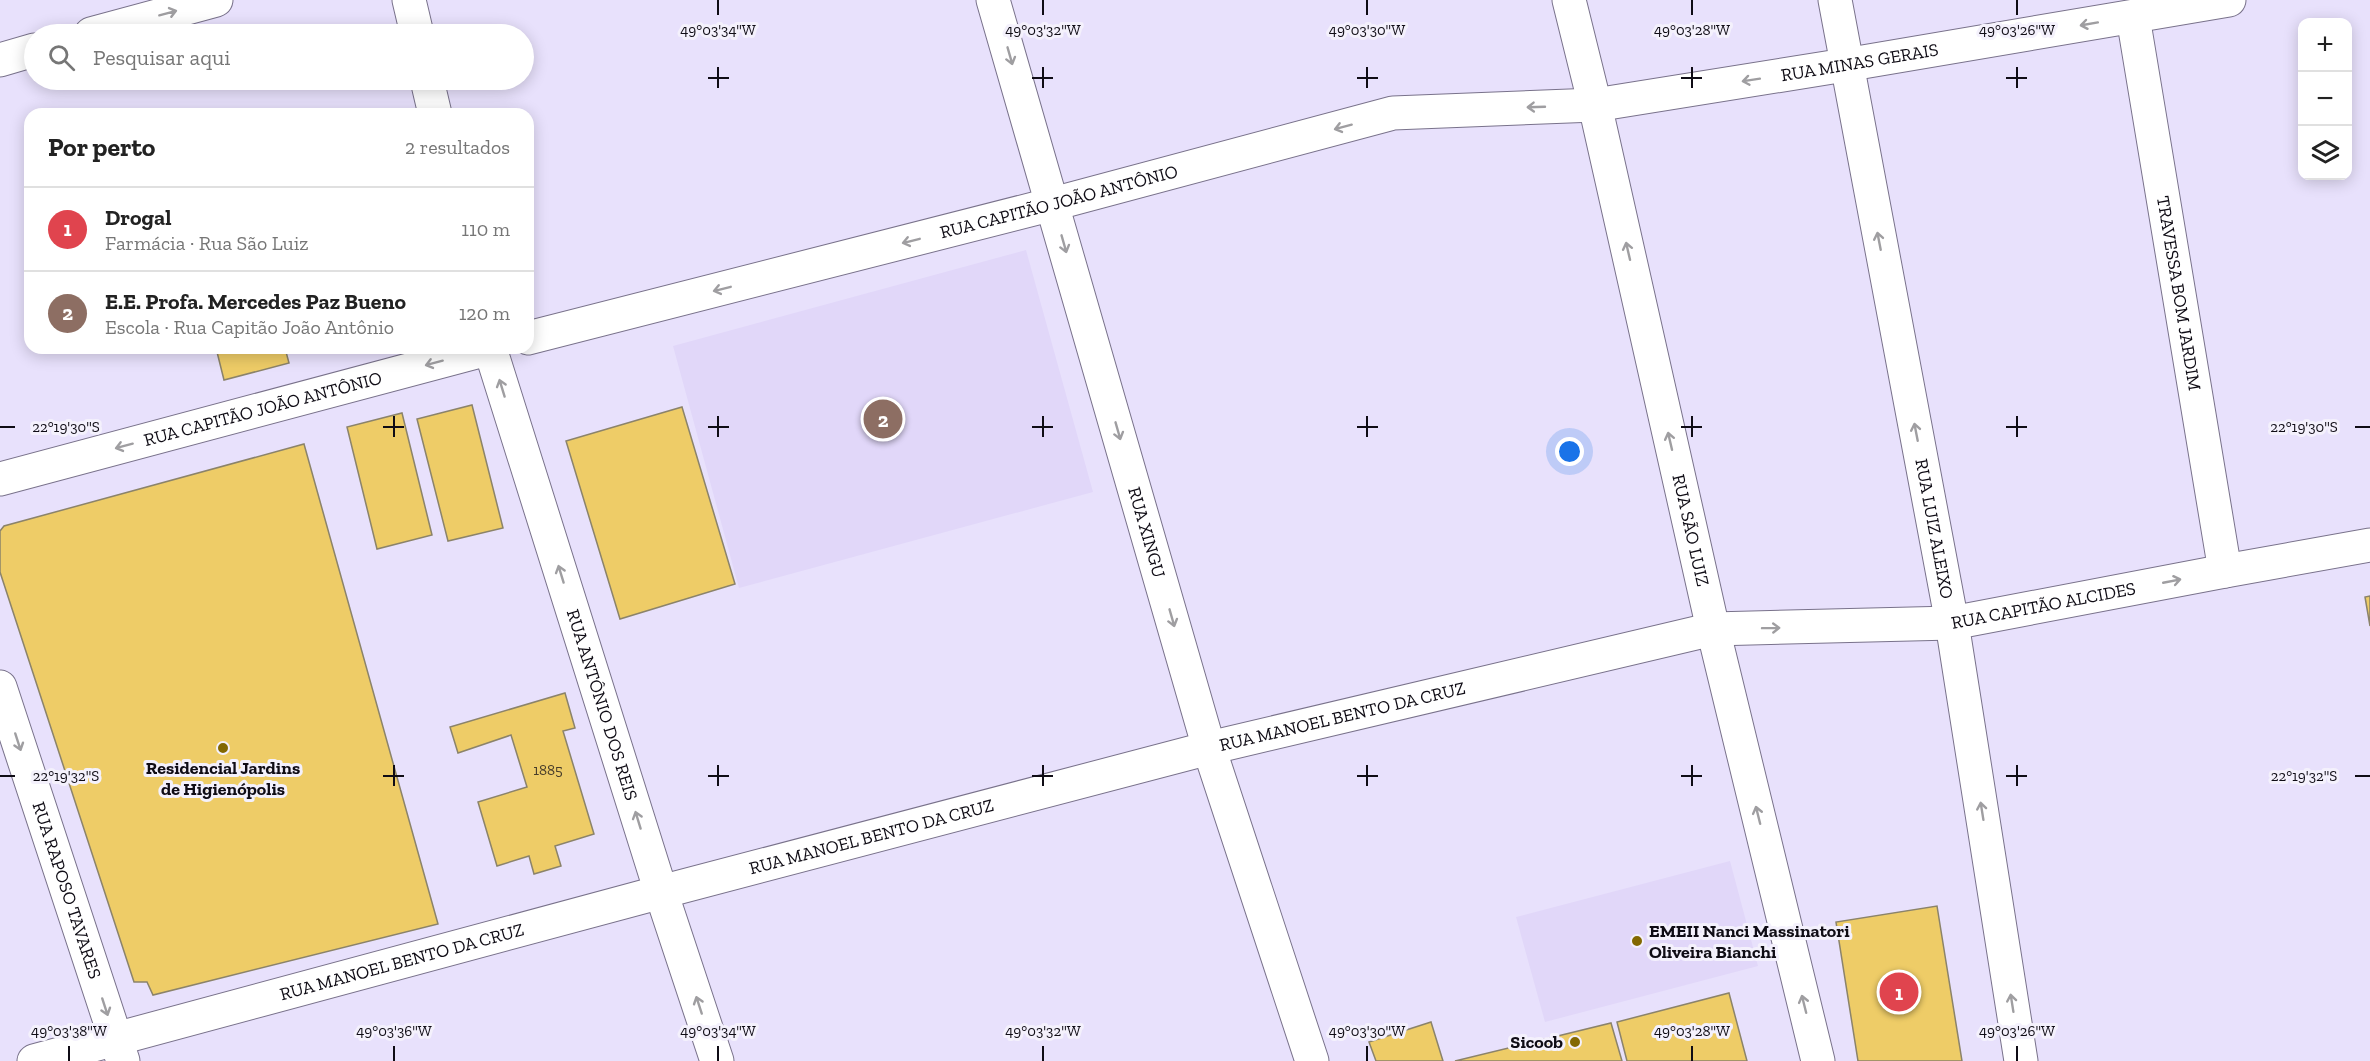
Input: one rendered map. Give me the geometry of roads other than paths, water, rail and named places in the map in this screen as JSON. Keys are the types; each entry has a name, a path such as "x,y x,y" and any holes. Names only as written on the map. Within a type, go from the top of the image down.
{"street":[{"path":"128,24 216,0"},
{"path":"409,0 415,24"},
{"name":"RUA XINGU","path":"993,0 1209,748 1312,1061"},
{"name":"RUA SÃO LUIZ","path":"1569,0 1595,105 1713,629 1818,1061"},
{"name":"RUA LUIZ ALEIXO","path":"1834,0 1952,623 2021,1061"},
{"name":"RUA MINAS GERAIS","path":"1595,105 2229,0"},
{"name":"TRAVESSA BOM JARDIM","path":"2133,17 2225,570"},
{"path":"0,60 24,53"},
{"path":"429,90 434,108"},
{"name":"RUA CAPITÃO JOÃO ANTÔNIO","path":"534,336 1053,204 1393,113 1595,105"},
{"name":"RUA CAPITÃO JOÃO ANTÔNIO","path":"0,479 468,354"},
{"name":"RUA ANTÔNIO DOS REIS","path":"492,354 661,892 717,1061"},
{"name":"RUA CAPITÃO ALCIDES","path":"1713,629 1952,623 2225,570 2370,545"},
{"name":"RUA MANOEL BENTO DA CRUZ","path":"34,1061 119,1050 661,892 1209,748 1713,629"},
{"name":"RUA RAPOSO TAVARES","path":"0,687 119,1050"}],"place":[{"name":"E.E. Profa. Mercedes Paz Bueno","path":"883,419"},
{"name":"Residencial Jardins de Higienópolis","path":"223,748"},
{"name":"EMEII Nanci Massinatori Oliveira Bianchi","path":"1637,941"},
{"name":"Drogal","path":"1899,992"},
{"name":"Sicoob","path":"1575,1042"}]}
